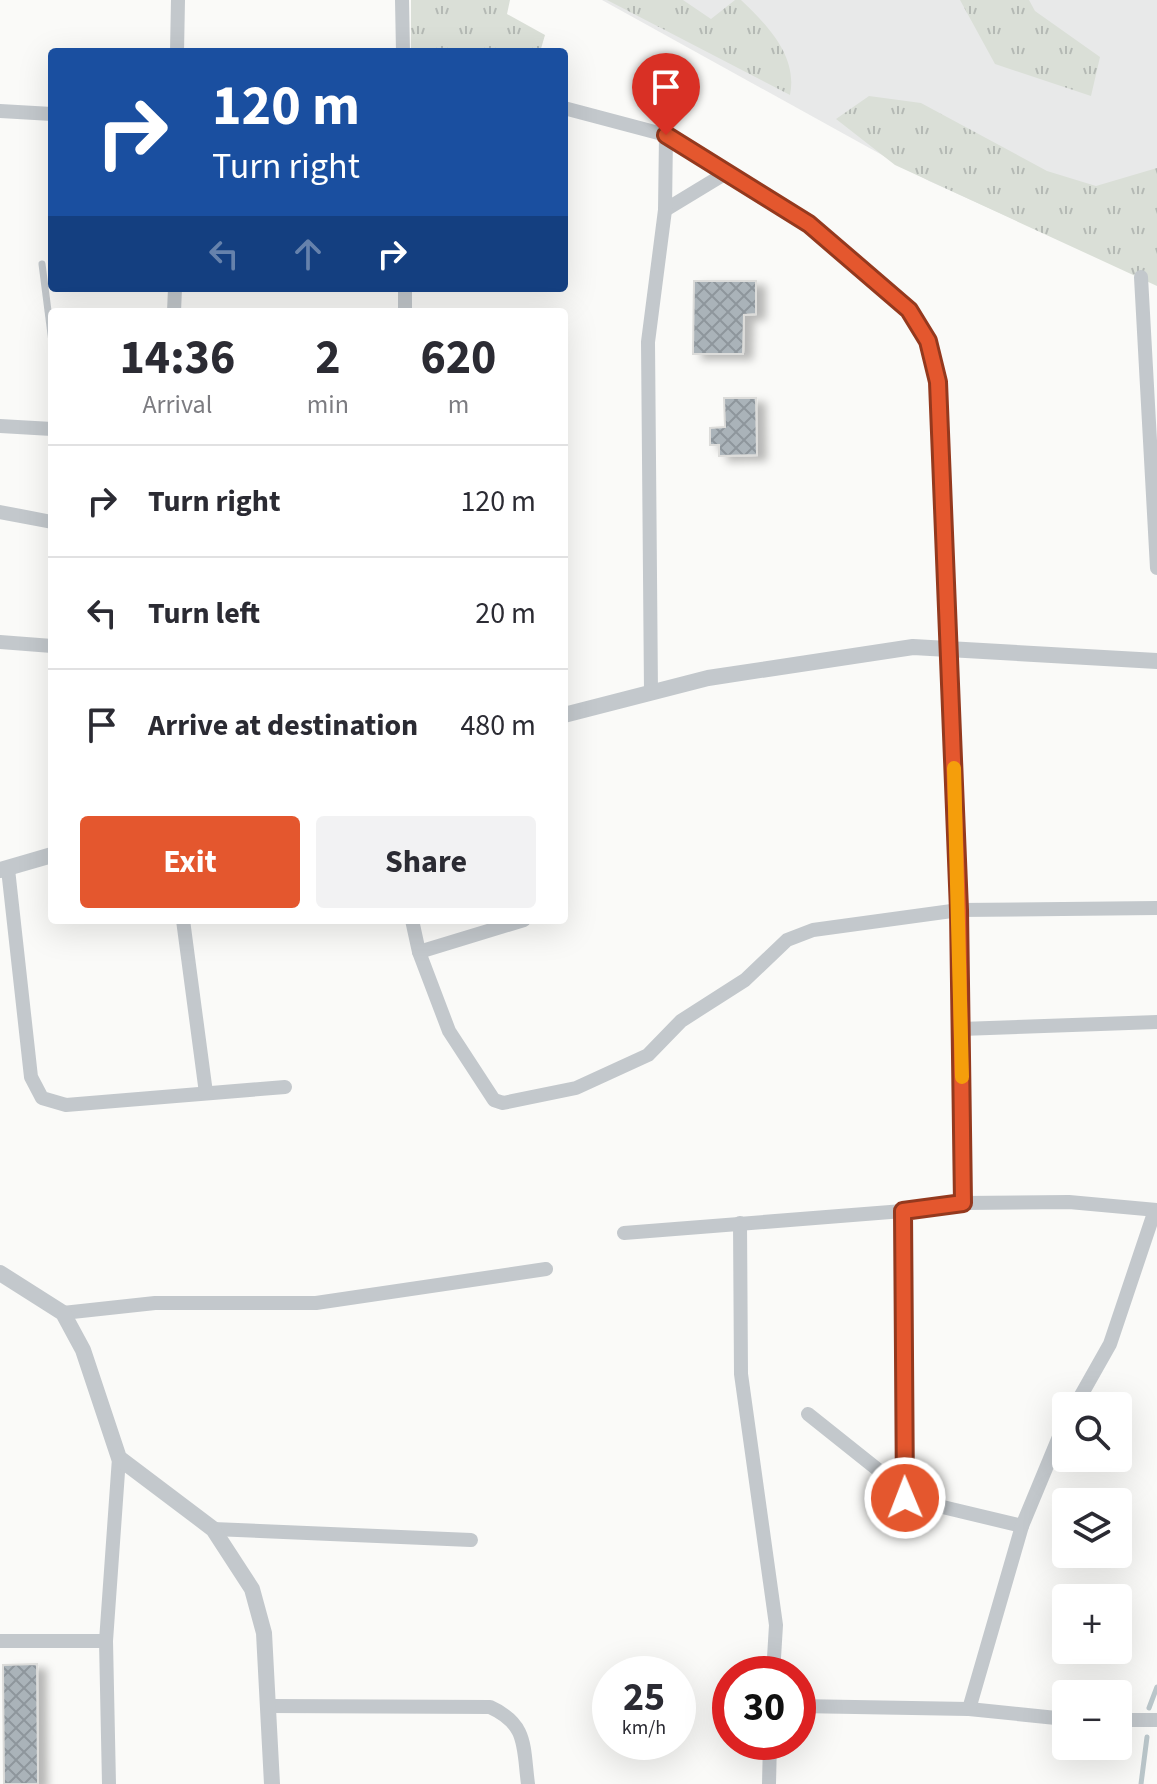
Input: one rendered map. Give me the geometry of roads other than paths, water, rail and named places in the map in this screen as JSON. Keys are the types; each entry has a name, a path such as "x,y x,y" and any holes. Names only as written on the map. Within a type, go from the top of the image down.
{"street":[{"path":"177,48 178,0"},
{"path":"402,0 403,48"},
{"path":"568,109 666,135 809,224 909,310 928,341 938,382 949,648 959,910 963,1203"},
{"path":"0,111 48,114"},
{"path":"651,692 648,342 665,210 666,135"},
{"path":"665,210 726,173"},
{"path":"1141,277 1154,459 1157,568"},
{"path":"0,426 48,429"},
{"path":"0,512 48,521"},
{"path":"0,642 48,646"},
{"path":"568,714 651,692 809,661 913,647 1157,661"},
{"path":"48,856 4,870 31,1077 42,1098 66,1105 285,1087"},
{"path":"413,924 419,952 449,1031 494,1100 503,1103 576,1088 648,1055 681,1021 745,980 787,940 813,930 959,910 1157,908"},
{"path":"184,924 206,1093"},
{"path":"419,952 511,924"},
{"path":"961,1029 1157,1022"},
{"path":"624,1233 903,1211 963,1203 1069,1202 1156,1210 1110,1344 1083,1392"},
{"path":"903,1211 905,1498"},
{"path":"740,1223 741,1374 776,1625 774,1656"},
{"path":"63,1313 155,1303 316,1303 546,1269"},
{"path":"0,1273 63,1313 83,1350 119,1458 106,1641 109,1784"},
{"path":"808,1414 882,1473 905,1498 1022,1526"},
{"path":"969,1709 1022,1526 1052,1454"},
{"path":"119,1458 213,1529 252,1589 264,1633 272,1784"},
{"path":"213,1529 471,1540"},
{"path":"0,1641 106,1641"},
{"path":"270,1706 490,1707 510,1716 520,1728 528,1784"},
{"path":"816,1706 969,1709 1052,1718"},
{"path":"1132,1720 1157,1720"},
{"path":"769,1784 770,1760"}],"lane":[{"path":"42,264 48,311"}],"waterway":[{"path":"1149,1708 1157,1687"},
{"path":"1141,1784 1147,1737"}]}
